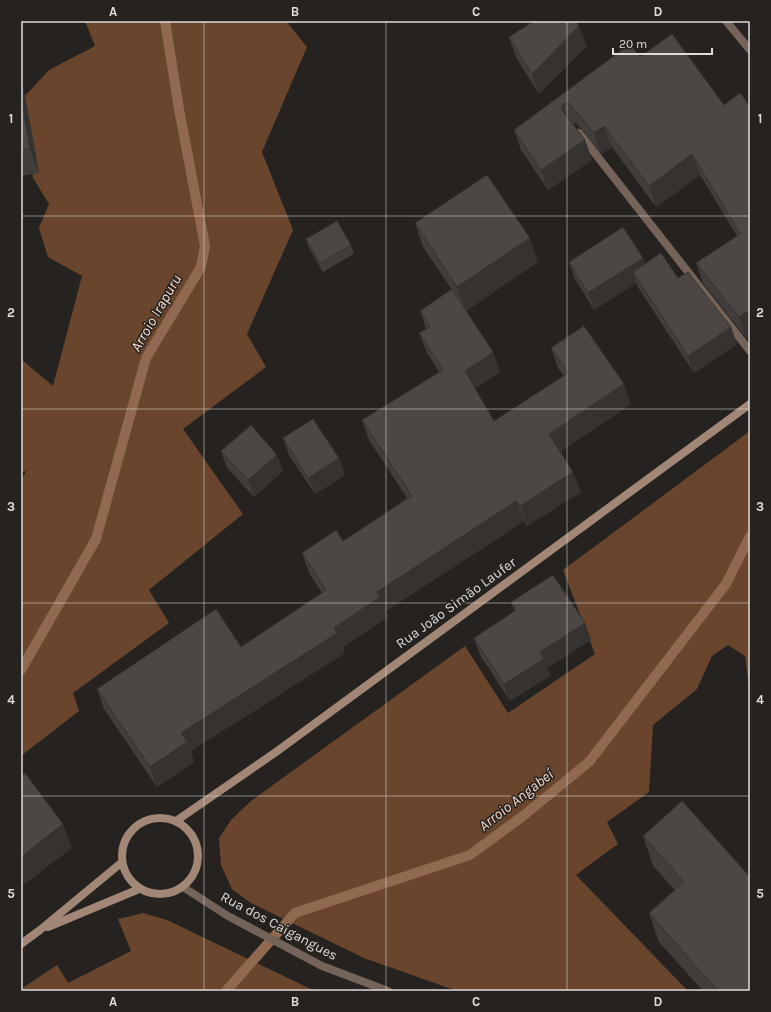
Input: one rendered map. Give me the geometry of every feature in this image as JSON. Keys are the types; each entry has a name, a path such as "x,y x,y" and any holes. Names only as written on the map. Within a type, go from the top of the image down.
{"main road":[{"name":"Rua João Simão Laufer","path":"176,821 276,752 750,404"},
{"path":"160,818 176,821 189,831 197,844 198,860 194,876 183,887 169,894 154,895 139,889 128,878 121,863 122,847 130,831 143,821 160,818"},
{"path":"21,944 121,863"},
{"path":"40,930 139,889"}],"street":[{"path":"726,21 750,50"},
{"path":"574,128 750,351"},
{"name":"Rua dos Caigangues","path":"183,887 228,916 322,966 388,991"}],"shaded area":[{"path":"85,21 286,21 307,47 262,152 293,230 247,334 266,367 183,429 243,514 149,590 169,623 73,693 79,711 21,756 21,481 26,471 21,472 21,359 53,386 82,276 48,257 39,228 49,204 33,178 25,96 49,70 95,46"},
{"path":"750,431 750,695 745,656 728,645 712,656 697,689 653,725 649,792 607,822 618,844 576,875 688,991 457,991 364,958 251,903 232,889 221,865 219,838 231,820 251,801 465,646 508,713 595,654 563,570"},
{"path":"143,913 167,920 315,991 21,991 21,989 57,965 68,983 131,951 118,919"}],"building":[{"path":"534,21 576,21 579,26 532,74 509,37"},
{"path":"672,34 724,105 740,93 750,106 750,318 747,312 739,317 696,263 740,234 692,154 649,186 604,126 594,133 569,103 563,104 561,109 585,140 541,170 514,130 630,44 640,57"},
{"path":"21,96 30,149 21,151"},
{"path":"487,175 530,238 457,287 415,223"},
{"path":"337,221 351,245 320,263 306,239"},
{"path":"623,227 643,258 588,293 569,262"},
{"path":"661,253 678,278 688,272 731,327 688,356 633,272"},
{"path":"452,289 493,352 465,371 494,421 568,373 551,348 584,326 624,384 549,434 573,472 520,506 516,501 377,592 380,597 334,628 337,633 181,733 187,742 150,767 97,689 216,609 241,647 326,590 302,553 336,530 343,541 412,496 362,420 443,370 419,333 430,327 420,311"},
{"path":"313,419 339,458 308,478 283,438"},
{"path":"251,425 277,455 248,480 221,451"},
{"path":"553,575 585,623 540,652 544,659 504,684 474,638 516,610 511,602"},
{"path":"25,773 63,824 21,857 21,776"},
{"path":"682,801 750,877 750,991 718,991 649,913 684,882 643,836"}],"waterway":[{"name":"Arroio Irapuru","path":"21,670 96,539 146,358 201,267 205,246 179,109 165,21"},
{"name":"Arroio Angabeí","path":"226,991 295,913 470,855 523,816 589,762 726,584 750,536"}]}
